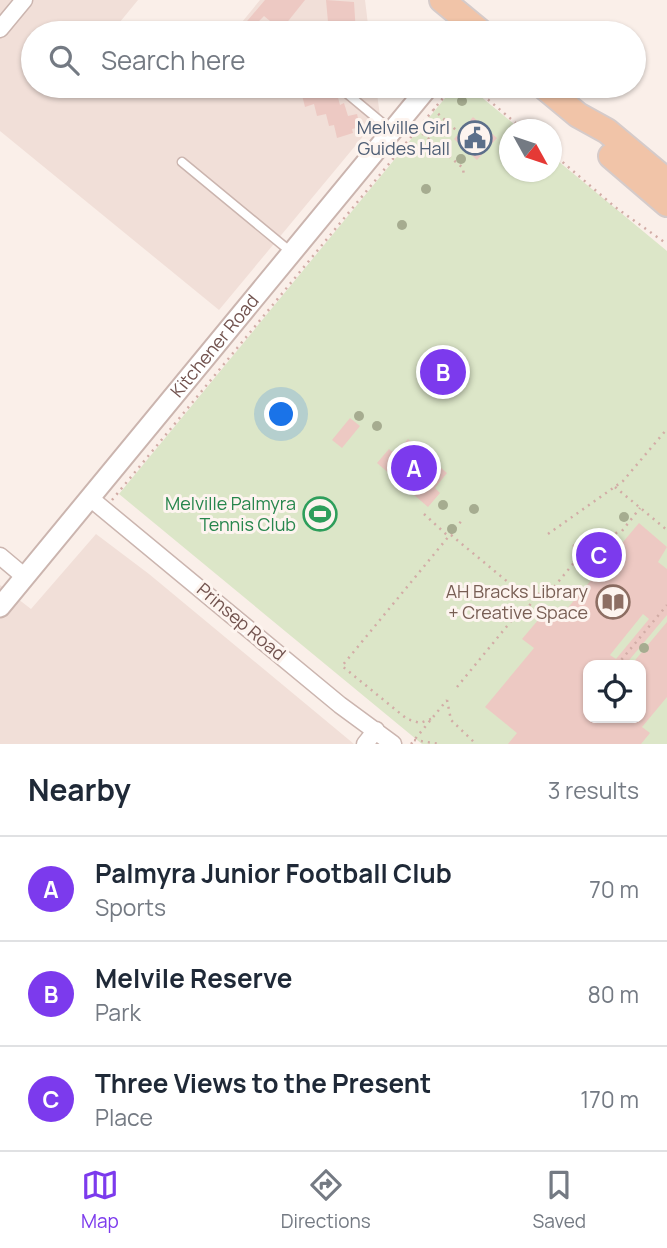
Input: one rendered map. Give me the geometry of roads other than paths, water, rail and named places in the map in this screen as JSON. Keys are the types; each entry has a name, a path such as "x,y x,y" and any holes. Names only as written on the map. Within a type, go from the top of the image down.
{"main road":[{"path":"442,0 465,21"},
{"path":"557,98 578,115 607,131 667,181"},
{"path":"578,115 595,142 667,204"}],"street":[{"path":"0,29 24,0"},
{"name":"Kitchener Road","path":"0,607 419,98"},
{"name":"Prinsep Road","path":"90,498 341,705 393,744"},
{"path":"0,556 25,577"},
{"path":"365,744 376,730"}],"lane":[{"path":"352,98 392,131"},
{"path":"182,162 291,252"}],"place":[{"name":"Melville Girl Guides Hall","path":"475,138"},
{"name":"Melvile Reserve","path":"443,372"},
{"name":"Palmyra Junior Football Club","path":"414,468"},
{"name":"Melville Palmyra Tennis Club","path":"320,514"},
{"name":"Three Views to the Present","path":"599,555"},
{"name":"AH Bracks Library + Creative Space","path":"613,602"}]}
